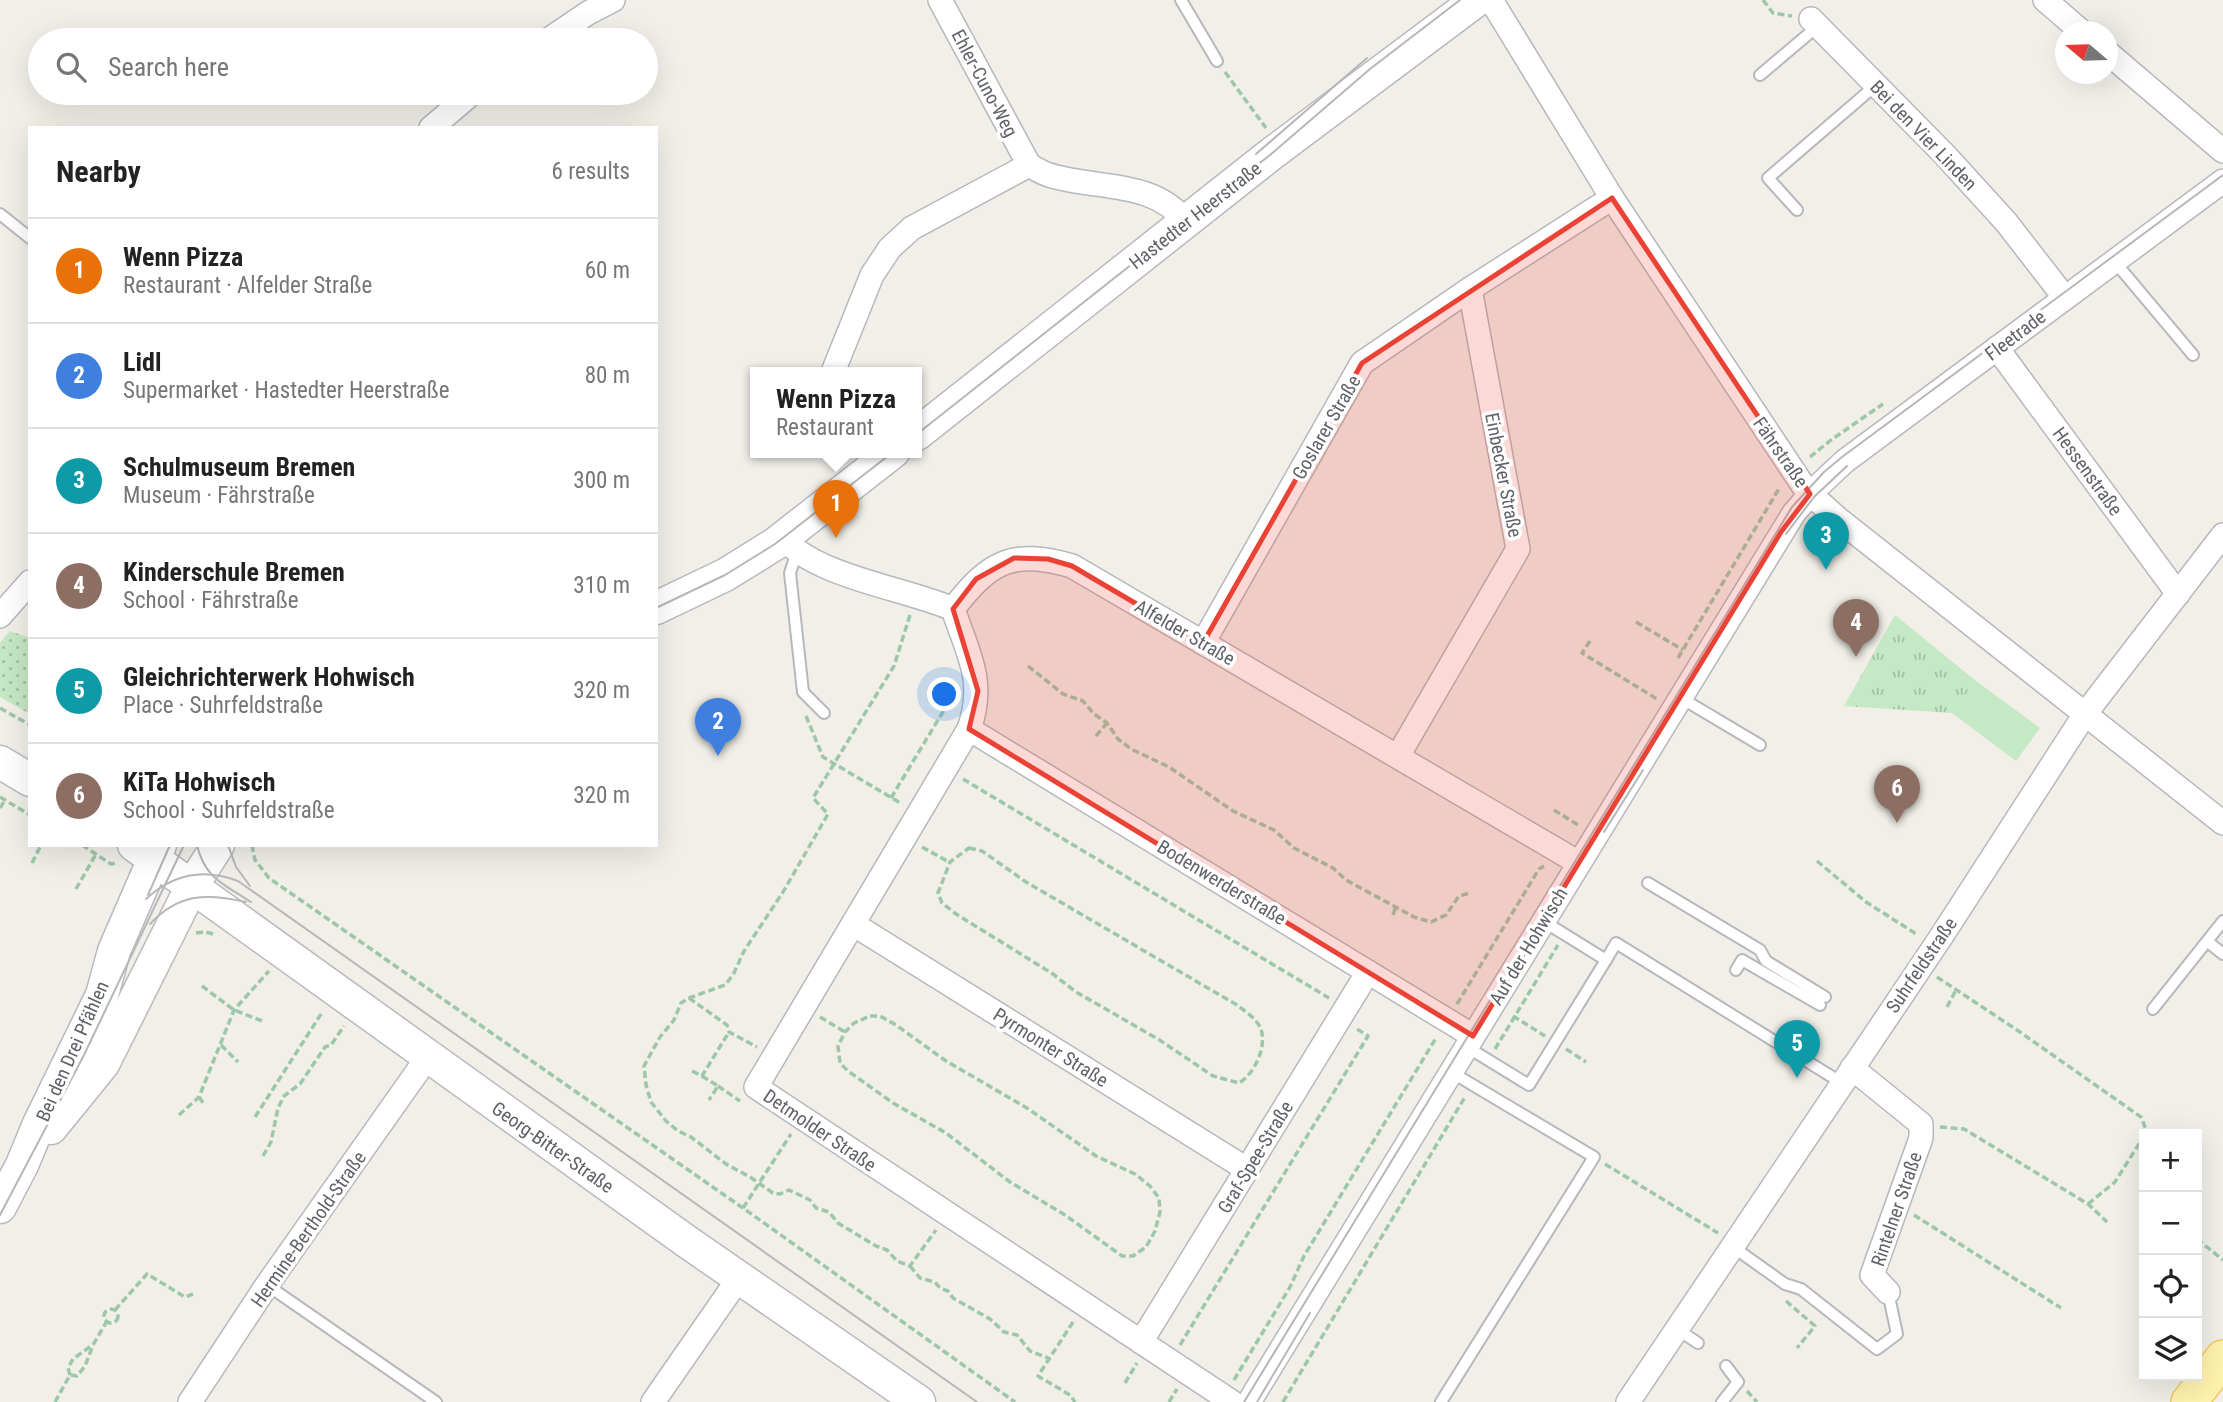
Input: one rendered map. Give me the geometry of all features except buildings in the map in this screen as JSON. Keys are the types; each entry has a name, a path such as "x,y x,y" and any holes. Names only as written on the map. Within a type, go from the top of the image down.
{"main road":[{"path":"2189,1402 2223,1358"}],"street":[{"path":"561,28 585,7 613,0"},
{"name":"Ehler-Cuno-Weg","path":"940,0 1030,165"},
{"name":"Hastedter Heerstraße","path":"922,408 1158,223 1184,218 1338,81 1442,0"},
{"name":"Hastedter Heerstraße","path":"922,429 1184,218 1477,0"},
{"name":"Fährstraße","path":"1491,0 1612,198 1793,472 1811,494 1837,518 2223,823"},
{"path":"2045,0 2069,21"},
{"name":"Bei den Vier Linden","path":"1814,22 1945,155 2006,222 2065,298"},
{"path":"2118,62 2223,151"},
{"path":"433,126 458,105"},
{"path":"835,367 872,275 890,248 912,228 1030,165 1048,175 1145,193 1164,200 1184,218"},
{"name":"Fleetrade","path":"1811,494 1845,461 2223,181"},
{"name":"Goslarer Straße","path":"1203,643 1362,363 1470,289 1612,198"},
{"name":"Einbecker Straße","path":"1398,756 1518,549 1470,289"},
{"name":"Hessenstraße","path":"1997,348 2178,594"},
{"path":"658,587 744,547 869,458"},
{"path":"658,607 790,545 870,458"},
{"name":"Auf der Hohwisch","path":"1249,1402 1544,921 1571,858 1781,532 1811,494"},
{"name":"Suhrfeldstraße","path":"1628,1402 1934,946 2085,714 2223,535"},
{"path":"790,545 820,566 953,609"},
{"name":"Alfelder Straße","path":"953,609 976,579 1014,558 1048,559 1072,566 1571,858"},
{"path":"0,616 28,584"},
{"name":"Detmolder Straße","path":"953,609 972,664 978,691 970,729 756,1087 1228,1399"},
{"name":"Bodenwerderstraße","path":"970,729 1447,1020 1470,1042"},
{"path":"0,762 28,779"},
{"path":"192,886 217,847"},
{"name":"Georg-Bitter-Straße","path":"143,853 739,1279 919,1402"},
{"name":"Bei den Drei Pfählen","path":"0,1207 102,995 143,853"},
{"name":"Bei den Drei Pfählen","path":"22,1165 103,1064 192,886"},
{"name":"Pyrmonter Straße","path":"853,924 1248,1170"},
{"name":"Graf-Spee-Straße","path":"1141,1342 1347,1016 1368,972"},
{"name":"Hermine-Berthold-Straße","path":"190,1402 267,1285 427,1058"},
{"name":"Rintelner Straße","path":"1847,1076 1921,1125 1921,1138 1872,1275 1888,1292"},
{"path":"653,1402 739,1279"}],"lane":[{"path":"1181,0 1217,61"},
{"path":"1760,75 1814,22"},
{"path":"1797,210 1768,177 1876,85"},
{"path":"0,214 28,236"},
{"path":"2115,262 2193,355"},
{"path":"790,545 790,573 803,692 824,713"},
{"path":"1670,702 1760,745"},
{"path":"1648,883 1760,950 1766,961 1823,1001 1742,960 1736,970"},
{"path":"1544,921 1606,960"},
{"path":"2153,1009 2223,921"},
{"path":"2208,942 2223,954"},
{"path":"1470,1042 1488,1060 1529,1085 1616,943 1847,1076"},
{"path":"1441,1402 1594,1157 1451,1072"},
{"path":"1734,1245 1785,1284 1801,1289 1877,1349 1897,1334 1888,1292"},
{"path":"267,1285 436,1402"},
{"path":"1676,1329 1698,1343"},
{"path":"1722,1402 1738,1382 1726,1366"}],"path":[{"path":"1763,0 1773,13 1814,22"},
{"path":"1217,61 1274,138"},
{"path":"1677,660 1777,490 1793,472"},
{"path":"835,764 894,666 916,596"},
{"path":"1636,622 1683,650"},
{"path":"1590,641 1582,653 1670,702"},
{"path":"891,798 972,664"},
{"path":"1028,666 1063,694 1083,701 1094,714 1107,723 1118,739 1131,748 1154,759 1233,811 1275,830 1294,848 1316,858 1346,880 1414,917 1431,922 1446,915 1459,895 1470,892"},
{"path":"1045,689 1049,682"},
{"path":"803,692 806,717 823,757 918,815"},
{"path":"1658,692 1670,702"},
{"path":"0,708 28,724"},
{"path":"1096,736 1107,723"},
{"path":"701,734 712,740"},
{"path":"1128,756 1131,748"},
{"path":"1150,767 1154,759"},
{"path":"946,769 1347,1016 1368,1036 1170,1362"},
{"path":"1208,804 1212,796"},
{"path":"0,808 2,799 28,813"},
{"path":"1228,1399 1290,1287 1304,1256 1539,869 1571,858 1578,825 1554,810"},
{"path":"1231,816 1233,811"},
{"path":"1246,823 1248,817"},
{"path":"906,836 950,863"},
{"path":"33,863 40,847"},
{"path":"85,847 111,864 143,853"},
{"path":"252,847 255,860 269,878 743,1208 1015,1402"},
{"path":"969,848 982,851 1026,882 1237,1005 1252,1017 1261,1029 1262,1043 1257,1062 1248,1078 1239,1083 1213,1076 1158,1039 1076,992 1053,974 956,915 942,903 937,892 950,863 969,848"},
{"path":"76,888 96,854"},
{"path":"1311,866 1316,858"},
{"path":"1817,861 1866,902 1934,946"},
{"path":"1372,894 1372,901"},
{"path":"1393,915 1396,906"},
{"path":"1488,1060 1564,934"},
{"path":"178,1115 199,1097 234,1010 270,971 282,952"},
{"path":"1920,966 2141,1118 2146,1129"},
{"path":"202,986 234,1010 265,1022"},
{"path":"1947,1007 1956,990"},
{"path":"255,1116 336,992"},
{"path":"689,998 727,1025 729,1032 774,1056"},
{"path":"1493,1004 1586,1062"},
{"path":"804,1007 845,1032"},
{"path":"870,1016 880,1016 978,1082 1027,1108 1096,1156 1135,1174 1150,1186 1159,1198 1160,1212 1155,1231 1146,1247 1133,1256 1122,1256 1065,1215 1010,1182 946,1133 893,1103 848,1071 840,1063 838,1052 845,1032 854,1023 870,1016"},
{"path":"263,1156 271,1142 278,1108 284,1096 300,1084 325,1047 331,1045 345,1024"},
{"path":"702,1076 729,1032"},
{"path":"221,1045 238,1062"},
{"path":"692,1071 718,1086 709,1100"},
{"path":"1283,1402 1473,1085"},
{"path":"199,1097 203,1103"},
{"path":"743,1208 802,1118"},
{"path":"1921,1125 1964,1129 2088,1204 2107,1222"},
{"path":"2088,1204 2115,1182 2139,1144"},
{"path":"1594,1157 1734,1245"},
{"path":"1897,1205 2062,1308"},
{"path":"2202,1243 2223,1260"},
{"path":"916,1257 922,1249"},
{"path":"910,1266 920,1278 935,1282 940,1289 948,1291 953,1298 990,1320 1004,1332 1017,1335 1030,1351 1048,1358"},
{"path":"115,1310 147,1274 185,1297 192,1294"},
{"path":"1780,1294 1793,1309 1815,1326 1797,1348"},
{"path":"1075,1402 1070,1395 1038,1376 1085,1305"},
{"path":"70,1375 77,1376 85,1366 107,1321 105,1312 111,1308 115,1310"},
{"path":"107,1321 117,1320 115,1310"},
{"path":"55,1402 70,1375 68,1368 73,1359 93,1345"}],"highlighted area":[{"path":"1612,198 1810,494 1781,532 1473,1036 969,729 978,691 953,609 976,579 1014,558 1048,559 1072,566 1203,643 1362,363"}],"green space":[{"path":"1895,615 1976,681 1952,713 1844,706"},
{"path":"10,631 28,637 28,713 0,697 0,643"},
{"path":"1976,681 2040,728 2016,761 1952,713"}],"tram line":[{"path":"922,430 1270,155 1370,69 1460,0"},
{"path":"1256,154 1367,58"},
{"path":"1244,1402 1792,507 1824,472 1842,457 2223,175"},
{"path":"658,607 725,575 775,544 885,458"},
{"path":"1786,534 1814,497 1847,466"},
{"path":"1604,832 1643,770"},
{"path":"148,895 169,847"},
{"path":"0,1215 84,1055 183,847"},
{"path":"198,847 210,873 251,902"},
{"path":"229,847 236,867 250,886"},
{"path":"146,899 167,884 189,876 213,875 238,881 977,1402"},
{"path":"150,924 172,906 194,898 219,897 246,902"},
{"path":"1257,1402 1310,1313"}],"place":[{"name":"Wenn Pizza","path":"836,538"},
{"name":"Schulmuseum Bremen","path":"1826,570"},
{"name":"Kinderschule Bremen","path":"1856,657"},
{"name":"Lidl","path":"718,756"},
{"name":"KiTa Hohwisch","path":"1897,823"},
{"name":"Gleichrichterwerk Hohwisch","path":"1797,1078"}]}
